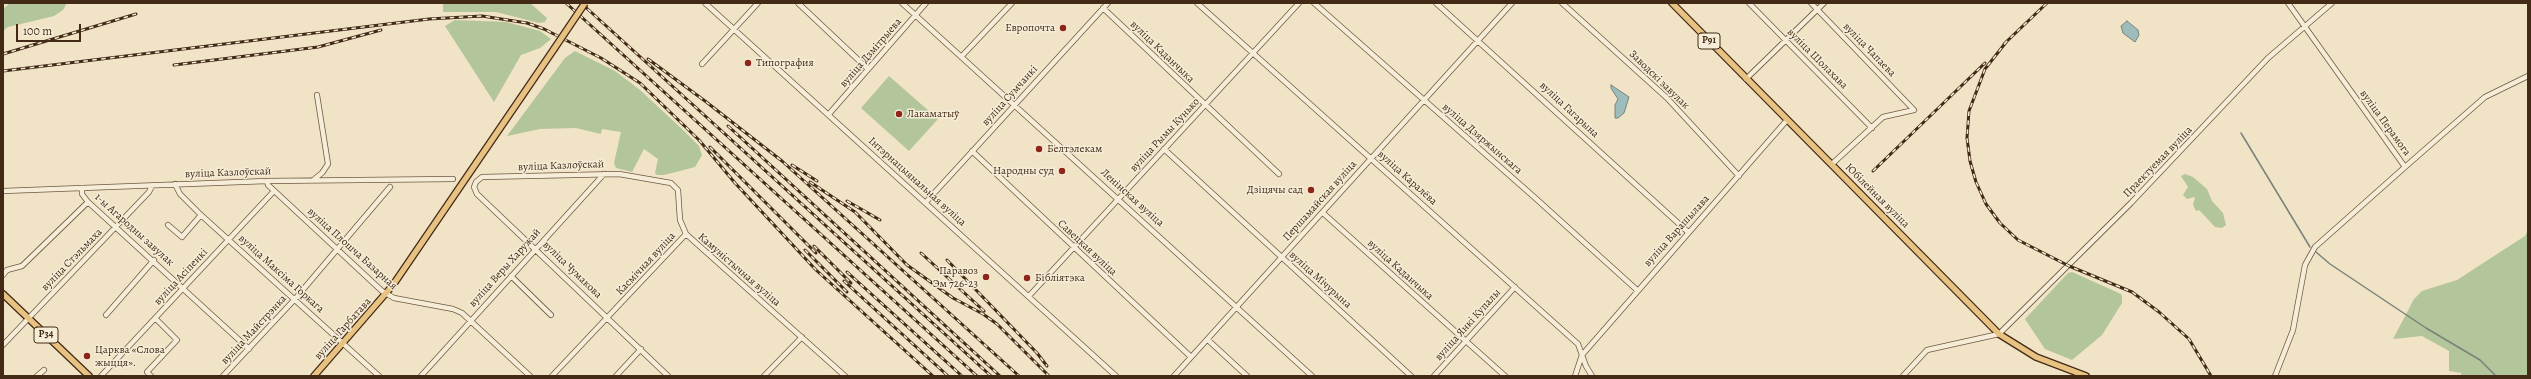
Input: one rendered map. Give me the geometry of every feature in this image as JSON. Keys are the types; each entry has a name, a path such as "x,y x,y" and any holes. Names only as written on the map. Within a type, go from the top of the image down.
{"main road":[{"name":"вуліца Гарбатава","path":"314,376 387,294 421,248 585,3"},
{"name":"Юбілейная вуліца","path":"1672,3 1999,334 2036,357 2086,376"},
{"name":"Р34","path":"3,294 89,376"}],"street":[{"name":"Інтэрнацыянальная вуліца","path":"705,3 1116,376"},
{"path":"702,64 758,3"},
{"path":"798,3 868,69"},
{"name":"Ленінская вуліца","path":"902,3 1119,198 1312,376"},
{"name":"вуліца Дзмітрыева","path":"829,114 926,3"},
{"path":"961,57 1012,3"},
{"name":"вуліца Сумчанкі","path":"926,202 1108,3"},
{"name":"вуліца Каралёва","path":"1197,3 1578,344 1592,376"},
{"name":"вуліца Рымы Кунько","path":"1029,296 1299,3"},
{"name":"вуліца Дзяржынскага","path":"1314,3 1637,290"},
{"name":"вуліца Гагарына","path":"1436,3 1479,40 1688,232"},
{"name":"Першамайская вуліца","path":"1174,376 1238,308 1370,158 1512,3"},
{"name":"Заводскі завулак","path":"1562,3 1667,98 1739,176"},
{"name":"вуліца Шолахава","path":"1749,3 1872,128"},
{"name":"вуліца Чапаева","path":"1811,3 1914,110 1883,117 1872,128"},
{"path":"1746,79 1824,3"},
{"name":"вуліца Перамога","path":"2288,3 2405,167 2485,97 2528,76"},
{"name":"Праектуемая вуліца","path":"1999,334 2131,203 2268,58 2332,3"},
{"name":"вуліца Каданчыка","path":"1103,8 1204,106 1279,174"},
{"path":"312,181 322,173 328,164 316,95"},
{"name":"вуліца Варашылава","path":"1582,355 1637,290 1787,120"},
{"path":"1832,164 1872,128"},
{"name":"вуліца Мічурына","path":"1164,149 1411,376"},
{"name":"Савецкая вуліца","path":"972,151 1191,357"},
{"path":"2276,376 2293,330 2305,264 2315,247 2405,167"},
{"name":"вуліца Казлоўскай","path":"482,177 604,174 641,177"},
{"name":"вуліца Веры Харужай","path":"421,376 471,319 604,174"},
{"name":"вуліца Чумакова","path":"482,177 476,182 474,187 477,194 536,248 668,376"},
{"name":"Камуністычная вуліца","path":"641,177 671,183 678,190 680,220 686,234 845,376"},
{"name":"вуліца Казлоўскай","path":"3,191 267,181 453,179"},
{"name":"вуліца Плошча Базарная","path":"267,181 274,191 387,294 394,298 453,309 471,319 530,376"},
{"name":"вуліца Максіма Горкага","path":"175,184 180,194 201,216 296,299 379,376"},
{"name":"вуліца Стэльмаха","path":"3,344 116,227 149,192 152,186"},
{"name":"вуліца Майстрэнка","path":"223,376 296,299 390,187"},
{"name":"1-ы Агародны завулак","path":"82,188 82,194 88,202 154,260 249,349"},
{"name":"вуліца Асіпенкі","path":"101,376 228,238 274,191"},
{"path":"3,275 8,270 22,266 88,202"},
{"name":"вуліца Каданчыка","path":"1323,212 1505,376"},
{"path":"168,225 182,237 201,216"},
{"name":"Касмічная вуліца","path":"552,376 686,234"},
{"path":"106,315 154,260"},
{"path":"511,276 551,315"},
{"name":"вуліца Янкі Купалы","path":"1434,376 1515,287"},
{"path":"151,376 147,372 177,340 155,318"},
{"path":"1903,376 1927,350 1999,334"},
{"path":"764,376 802,337"},
{"path":"1208,340 1247,376"},
{"path":"616,376 641,349"},
{"path":"1575,376 1582,355"},
{"path":"37,376 44,370"}],"green space":[{"path":"10,3 67,3 63,10 54,16 8,27 3,31 3,9"},
{"path":"443,3 530,3 547,18 545,22 539,23 496,12 443,12"},
{"path":"455,20 506,22 540,31 551,39 540,48 521,55 494,102 445,26"},
{"path":"575,51 615,71 640,90 682,129 699,146 702,155 695,167 664,175 657,175 655,173 658,159 644,149 632,172 616,168 614,163 621,132 602,129 601,134 576,128 540,129 507,136 565,58"},
{"name":"Лакаматыў","path":"889,76 938,119 909,151 861,108"},
{"path":"2185,174 2193,177 2207,189 2212,201 2223,213 2226,225 2222,228 2215,227 2199,210 2196,211 2193,205 2195,197 2187,199 2183,195 2188,187 2181,176"},
{"path":"2528,230 2528,376 2461,376 2461,373 2449,371 2449,351 2422,336 2393,339 2414,299 2422,291 2457,280 2525,236"},
{"path":"2072,272 2121,294 2122,303 2102,335 2072,360 2045,349 2025,319 2068,273"}],"water":[{"path":"2127,21 2138,30 2139,35 2135,42 2123,33 2121,26"},
{"path":"1611,85 1629,97 1624,113 1618,118 1615,118 1615,105 1618,99 1611,88"}],"waterway":[{"path":"2241,133 2310,247"},
{"path":"2316,252 2330,264 2426,328 2480,360 2496,376"}],"railway":[{"path":"566,3 977,376"},
{"path":"581,3 991,376"},
{"path":"2004,44 2047,3"},
{"path":"3,54 136,14"},
{"path":"3,71 429,19 482,16 527,23 544,29 601,58 640,83 699,140 735,183 816,270 933,376"},
{"path":"174,65 318,47 381,30"},
{"path":"2007,41 1985,69 1969,111 1967,138 1970,161 1976,182 1986,204 2000,223 2018,240 2069,266 2132,292 2159,312 2189,339 2211,376"},
{"path":"648,59 782,161 1019,376"},
{"path":"1873,171 1985,63"},
{"path":"728,126 1000,376"},
{"path":"710,147 816,253"},
{"path":"792,165 817,181"},
{"path":"810,182 855,212 907,265 953,298 983,314 997,324 1049,376"},
{"path":"847,201 880,220"},
{"path":"814,246 851,283"},
{"path":"805,250 847,292"},
{"path":"921,253 984,311"},
{"path":"947,260 1037,353 1047,366"},
{"path":"847,272 962,376"},
{"path":"844,281 948,376"}],"place":[{"name":"Европочта","path":"1063,28"},
{"name":"Типография","path":"748,63"},
{"name":"Лакаматыў","path":"899,114"},
{"name":"Белтэлекам","path":"1039,149"},
{"name":"Народны суд","path":"1062,171"},
{"name":"Дзіцячы сад","path":"1311,190"},
{"name":"Паравоз Эм 726-23","path":"986,277"},
{"name":"Бібліятэка","path":"1027,278"},
{"name":"Царква «Слова жыцця».","path":"87,356"}]}
